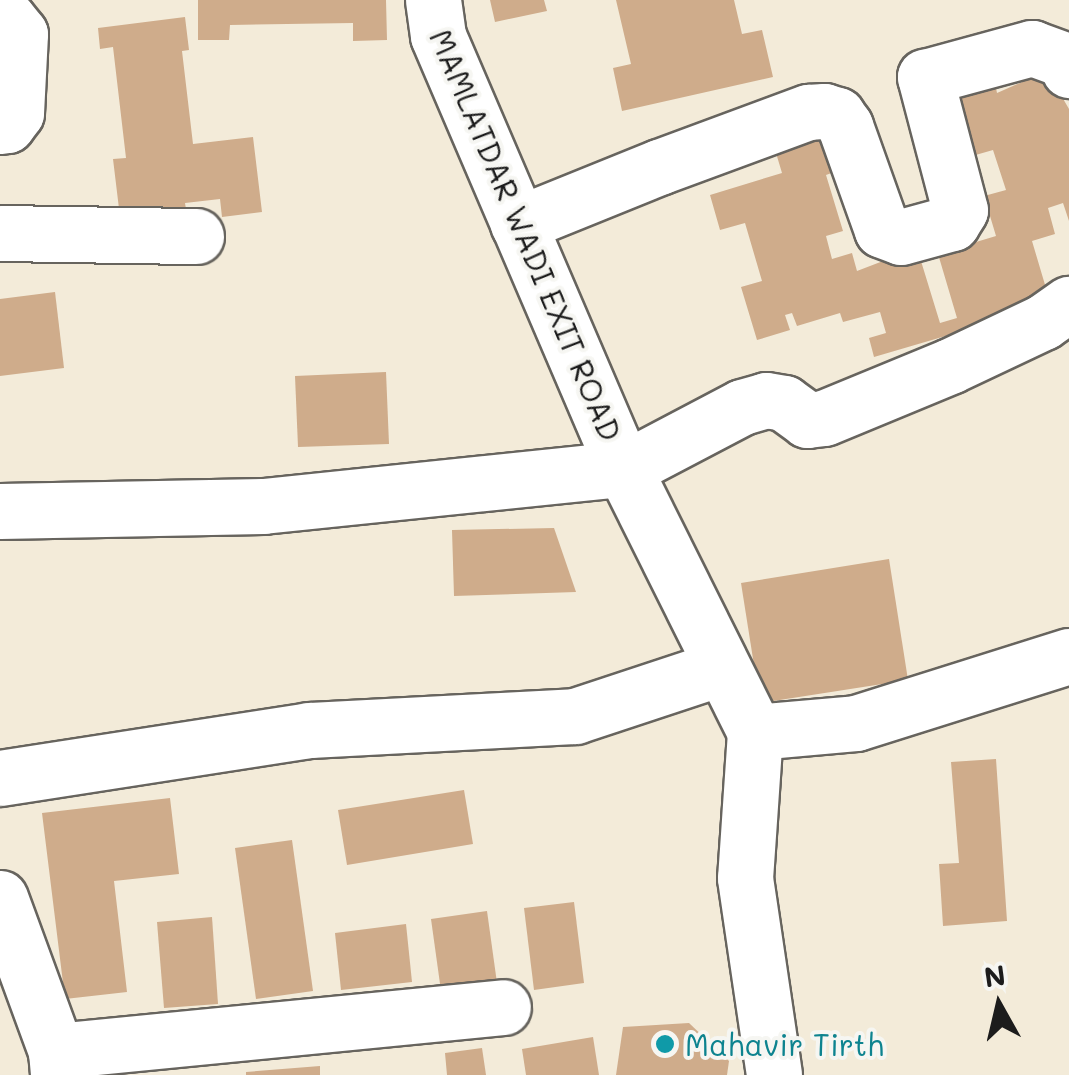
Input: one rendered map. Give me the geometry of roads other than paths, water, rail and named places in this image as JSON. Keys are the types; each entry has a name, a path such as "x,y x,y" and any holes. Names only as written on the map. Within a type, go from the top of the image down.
{"street":[{"name":"MAMLATDAR WADI EXIT ROAD","path":"433,0 438,36 624,469 754,732"},
{"path":"0,20 8,19 20,34 16,113 8,125 0,126"},
{"path":"518,224 734,140 824,111 837,115 846,126 882,230 901,238 952,224 960,210 925,77 1032,48 1065,60 1069,70"},
{"path":"0,233 196,236"},
{"path":"0,510 263,506 624,469 742,407 766,400 784,403 806,420 824,418 950,366 1042,322 1069,304"},
{"path":"774,1075 745,878 754,732 856,722 1069,656"},
{"path":"0,778 309,730 575,716 720,668"},
{"path":"0,898 57,1063 503,1006"}],"place":[{"name":"Mahavir Tirth","path":"665,1044"}]}
